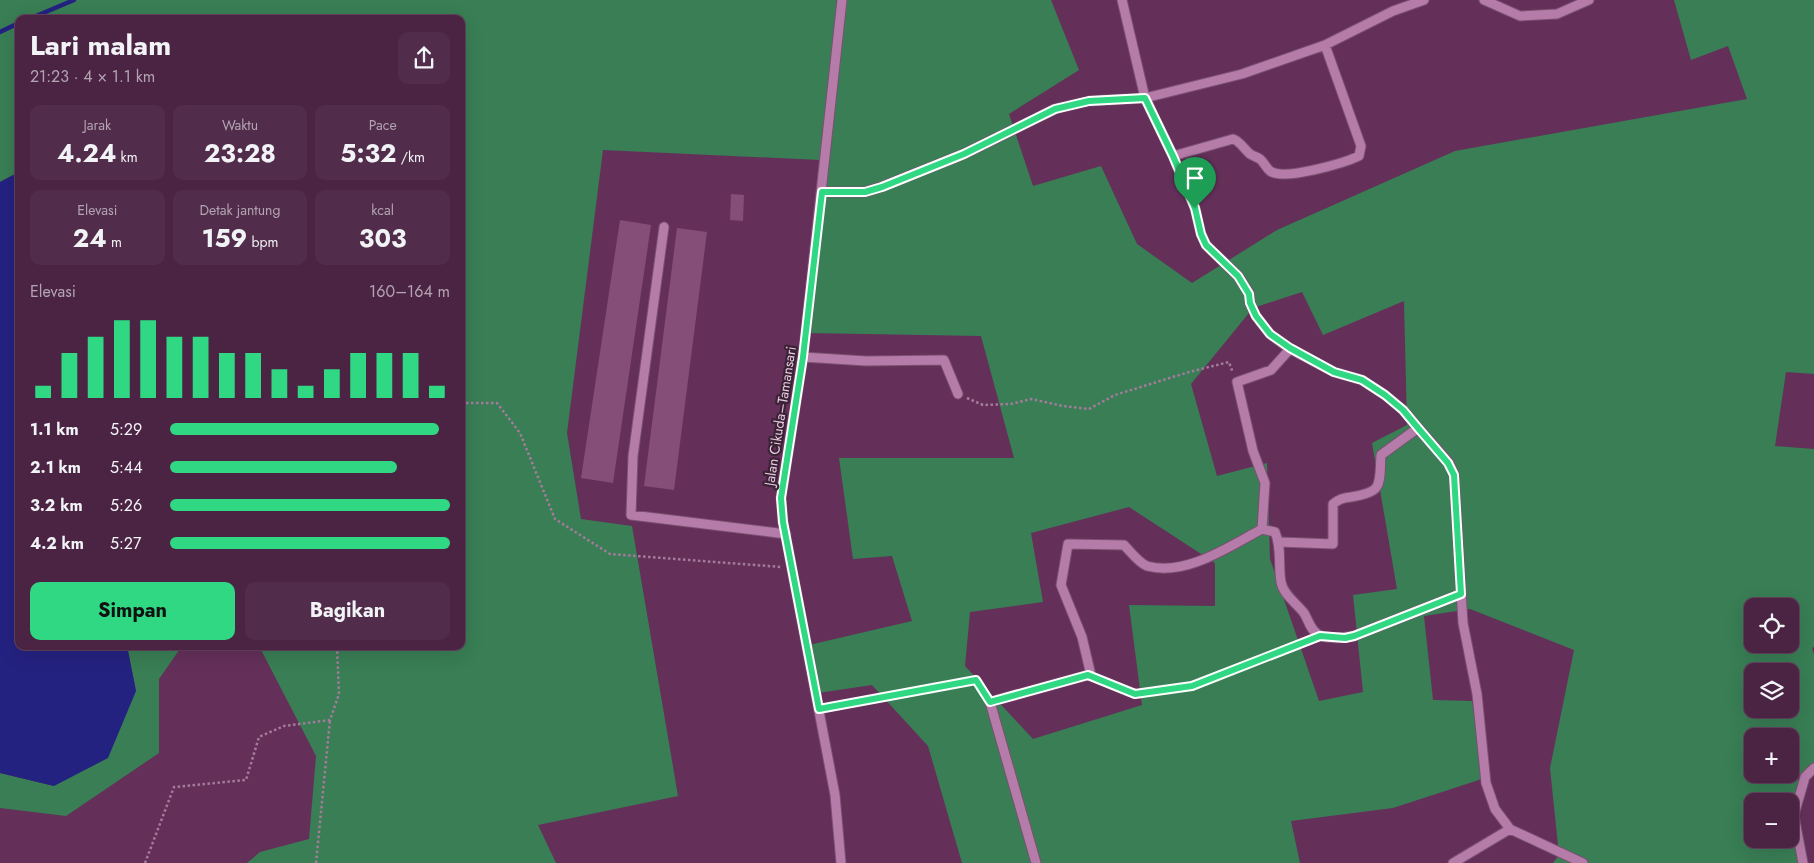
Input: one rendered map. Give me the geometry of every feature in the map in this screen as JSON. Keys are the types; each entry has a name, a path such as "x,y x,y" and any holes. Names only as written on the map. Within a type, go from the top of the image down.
{"street":[{"name":"Jalan Cikuda–Tamansari","path":"841,863 835,796 781,498 803,357 842,0"},
{"path":"1122,0 1145,98 1195,208 1201,234 1206,245 1238,276 1249,294 1250,303 1256,316 1270,334 1290,348 1334,372 1362,380 1385,395 1403,410 1448,463 1454,475 1463,623 1477,694 1486,783 1495,809 1510,829 1583,863"},
{"path":"822,192 865,192 882,187 964,154 1055,109 1089,101 1145,98 1242,74 1325,45 1393,10 1424,0"},
{"path":"1484,0 1520,16 1557,14 1589,0"},
{"path":"1173,156 1233,139 1237,140 1252,156 1259,158 1269,170 1276,174 1300,172 1334,165 1359,156 1362,146 1325,45"},
{"path":"664,227 633,456 630,515 786,534"},
{"path":"1262,529 1265,483 1253,451 1237,382 1271,370 1290,348"},
{"path":"803,357 866,361 944,360 958,394"},
{"path":"1279,542 1333,544 1333,504 1339,499 1368,495 1376,489 1379,481 1381,455 1418,428"},
{"path":"1036,863 990,702 1088,675 1090,671 1082,637 1061,585 1068,544 1124,545 1145,565 1164,568 1197,563 1262,529 1275,532 1279,542 1281,584 1304,614 1312,629 1320,636 1345,638 1354,636 1461,594"},
{"path":"1804,863 1794,814 1805,777 1814,768"},
{"path":"1453,863 1510,829"}],"path":[{"path":"958,394 983,405 1011,404 1032,399 1063,406 1089,408 1115,395 1189,372 1229,362 1237,382"},
{"path":"465,403 497,403 520,433 555,519 610,554 793,568"},
{"path":"1088,675 1135,694 1192,686 1320,636"},
{"path":"316,863 330,720 339,694 337,650"},
{"path":"819,709 976,680 990,702"},
{"path":"145,863 174,786 246,780 259,737 284,726 330,720"}],"green space":[{"path":"0,0 1051,0 1079,70 1009,114 1033,186 1101,166 1137,244 1192,283 1277,230 1455,151 1747,99 1728,46 1691,60 1674,0 1814,0 1814,374 1786,372 1775,446 1814,449 1814,647 1812,648 1814,654 1814,768 1799,776 1799,728 1744,728 1744,783 1798,783 1799,793 1744,793 1744,848 1799,848 1799,798 1802,863 1553,863 1559,855 1550,768 1574,650 1470,609 1424,616 1433,700 1472,701 1485,778 1393,808 1291,821 1300,863 962,863 928,746 872,685 818,693 809,645 912,621 892,556 853,559 839,458 1014,458 981,336 807,333 820,160 603,150 567,433 581,519 632,526 678,796 538,825 556,863 247,863 260,852 309,839 316,756 261,650 465,650 465,15 15,15 15,174 0,182","holes":["1302,292 1323,335 1404,301 1407,425 1372,443 1397,589 1353,595 1363,692 1319,701 1270,559 1267,463 1217,476 1191,384 1253,308","1129,507 1215,563 1215,606 1129,605 1142,705 1033,739 965,666 970,612 1043,602 1031,533"]},
{"path":"128,650 179,650 159,679 159,753 66,816 0,808 0,773 54,786 136,691"}],"shaded area":[{"path":"15,174 15,650 128,650 136,691 108,758 54,786 0,773 0,182"}],"building":[{"path":"731,194 744,195 743,221 730,220"},
{"path":"620,220 651,225 613,483 581,478"},
{"path":"677,228 707,232 674,490 644,486"}],"waterway":[{"path":"38,15 74,0"},
{"path":"0,32 15,25"}],"route":[{"path":"1145,98 1195,208 1201,234 1206,245 1238,276 1249,294 1250,303 1256,316 1270,334 1290,348 1334,372 1362,380 1385,395 1403,410 1448,463 1454,475 1461,594 1354,636 1345,638 1320,636 1192,686 1135,694 1088,675 990,702 976,680 819,709 783,522 781,498 803,357 822,192 865,192 882,187 964,154 1055,109 1089,101 1145,98"}]}
